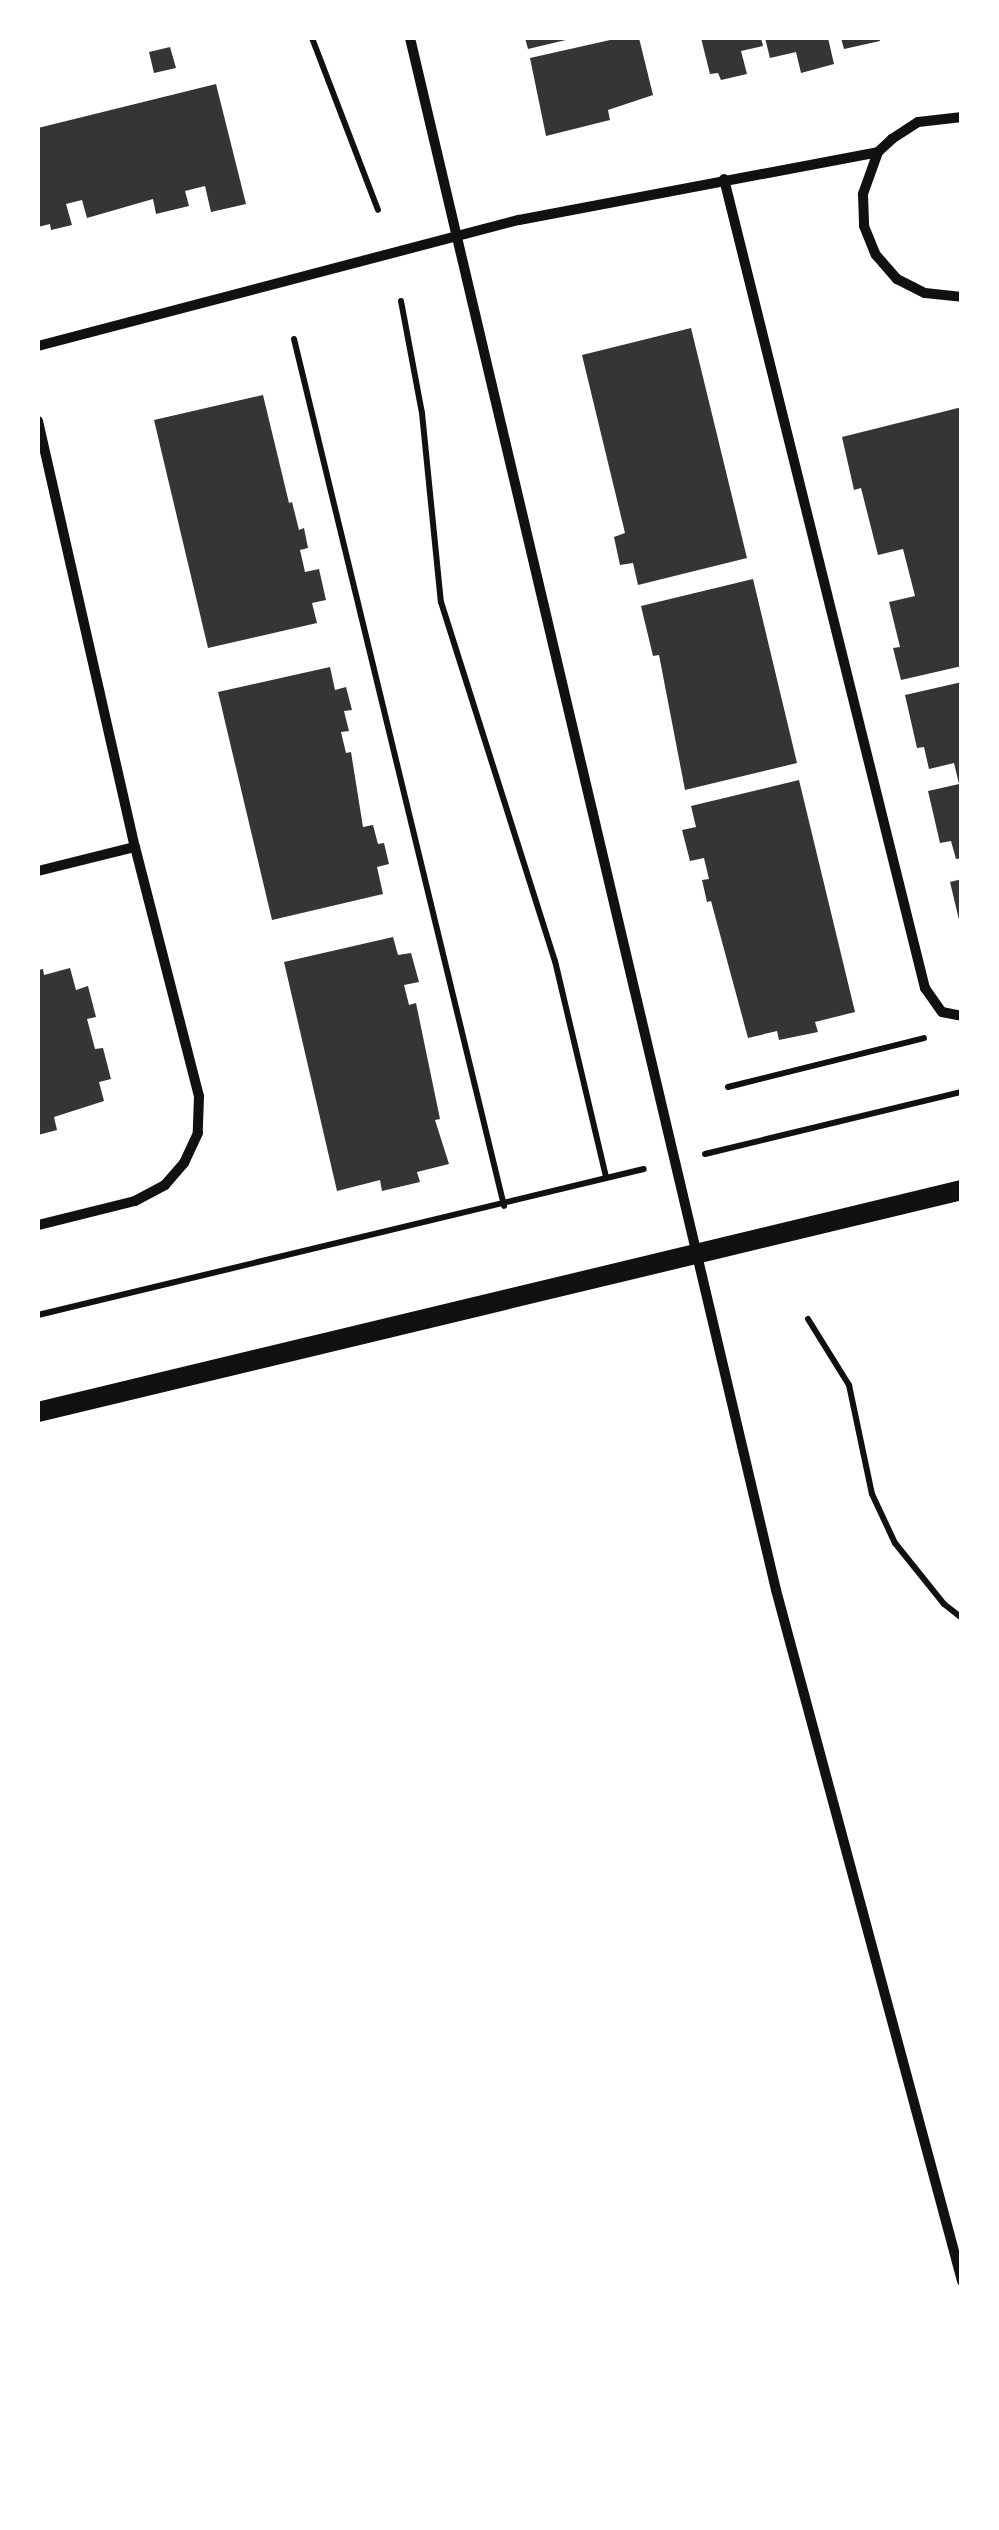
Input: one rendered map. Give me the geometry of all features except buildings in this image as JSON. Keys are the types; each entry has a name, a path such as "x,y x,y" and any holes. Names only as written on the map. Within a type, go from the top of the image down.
{"main road":[{"path":"38,1412 962,1190"}],"street":[{"path":"410,38 460,236 776,1590 962,2281"},
{"path":"38,346 460,236 724,178 878,152 918,122 962,117"},
{"path":"878,152 863,194 864,226 876,255 897,278 925,293 962,297"},
{"path":"724,178 925,988 942,1012 962,1016"},
{"path":"38,421 135,847 199,1096 198,1134 184,1163 165,1186 135,1202 38,1224"},
{"path":"38,871 135,847"}],"path":[{"path":"312,38 378,210"},
{"path":"401,301 422,413 441,602 555,961 606,1176"},
{"path":"294,339 504,1206"},
{"path":"728,1087 924,1038"},
{"path":"716,1151 962,1092"},
{"path":"38,1315 571,1190 606,1176 637,1170"},
{"path":"808,1319 849,1385 872,1494 895,1543 944,1604 962,1618"}]}
